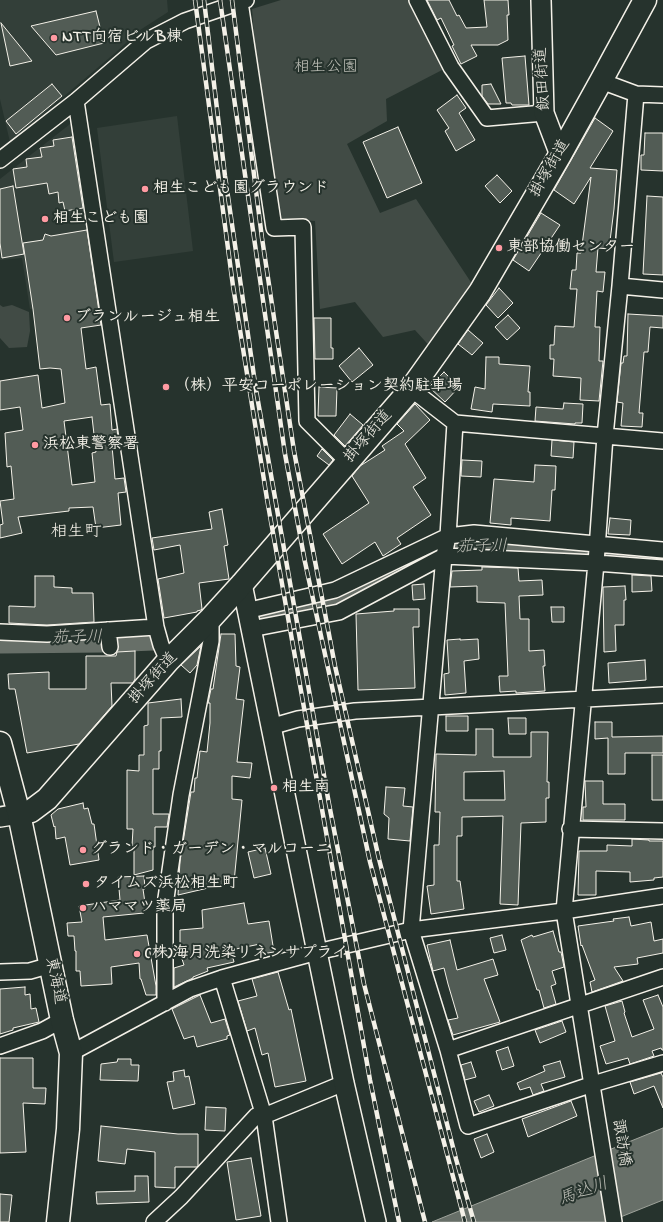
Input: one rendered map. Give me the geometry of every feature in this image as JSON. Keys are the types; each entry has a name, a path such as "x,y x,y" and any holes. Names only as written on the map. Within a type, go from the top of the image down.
{"highway":[{"name":"掛塚街道","path":"9,815 31,811 47,799 168,661 211,618 242,584 411,389 480,292 560,155 645,0"},
{"name":"東海道","path":"0,743 9,815 51,965 62,1020 71,1053 68,1129 58,1222"}],"street":[{"path":"417,0 451,67 487,118 544,113"},
{"name":"飯田街道","path":"541,0 544,113 560,155"},
{"path":"1,153 76,101 146,41 185,21 243,1 274,228 303,226 307,421 348,462"},
{"path":"601,81 636,94 663,95"},
{"name":"諏訪橋","path":"614,1222 564,911 570,829 584,699 596,563 604,436 620,286 636,94"},
{"path":"76,101 156,627 161,645 168,661"},
{"path":"620,286 663,290"},
{"path":"411,389 455,424 663,441"},
{"path":"455,424 448,536 444,556 432,706 411,930 448,1050 468,1126 593,1089 663,1063"},
{"path":"246,611 335,590 448,536 474,533 663,550"},
{"path":"251,630 339,612 444,556 596,563 663,568"},
{"path":"242,584 246,611 344,1083 374,1214"},
{"path":"166,1003 165,904 181,795 212,641 211,618"},
{"path":"0,632 47,634 156,627"},
{"path":"108,630 110,647"},
{"path":"270,727 298,719 347,712 432,706 663,695"},
{"path":"570,829 663,831"},
{"path":"71,1053 190,989 222,978 317,952 411,930 564,911 663,896"},
{"path":"0,972 30,971 51,965"},
{"path":"448,1050 663,977"},
{"path":"222,978 263,1115 279,1222"},
{"path":"0,1046 42,1031 62,1020"},
{"path":"154,1222 181,1197 256,1116 263,1115 344,1083"}],"shaded area":[{"path":"0,0 167,0 168,12 140,30 10,142 0,99"},
{"name":"相生こども園グラウンド","path":"177,116 193,251 114,262 97,128"},
{"name":"相生こども園","path":"74,121 101,298 30,309 22,258 0,260 0,179"}],"green space":[{"name":"相生公園","path":"281,0 410,0 444,69 386,99 387,121 347,144 380,213 416,199 478,293 434,351 415,330 383,337 355,302 320,309 315,221 282,218 257,74 252,9"},
{"path":"0,305 3,307 12,305 29,312 30,331 27,347 9,348 0,338"}],"water":[{"name":"馬込川","path":"663,1128 663,1200 608,1222 432,1222"}],"building":[{"path":"427,0 449,0 457,16 459,15 466,28 487,27 484,0 508,0 508,40 498,45 471,45 477,56 461,64 441,18 437,20"},
{"name":"NTT向宿ビルB棟","path":"96,11 104,43 56,55 31,26"},
{"path":"1,23 32,61 10,66"},
{"path":"525,56 529,105 512,105 511,103 506,103 502,58"},
{"path":"52,84 62,96 16,134 6,121"},
{"path":"491,84 501,104 488,104 482,96 482,85"},
{"path":"457,95 466,108 459,113 475,140 456,151 445,131 449,128 437,110"},
{"path":"595,118 613,131 590,168 617,170 609,249 598,248 596,272 605,272 603,292 597,291 595,327 600,327 599,361 603,361 599,401 580,400 581,378 553,376 554,359 550,359 550,345 554,345 555,326 574,327 577,289 570,289 572,270 576,270 577,253 581,253 591,177 574,204 554,190"},
{"path":"398,127 422,183 387,198 363,142"},
{"path":"645,133 663,133 663,171 641,170 641,155 644,155"},
{"path":"72,137 83,208 65,211 63,202 59,203 58,192 49,194 47,183 16,188 13,169 27,167 26,159 42,157 40,148 54,146 53,140"},
{"path":"497,175 512,191 500,203 485,186"},
{"path":"13,186 24,254 2,258 0,243 0,189"},
{"path":"647,196 663,197 663,275 643,274"},
{"path":"541,213 560,225 529,271 513,260"},
{"path":"87,230 101,325 81,328 86,369 96,367 101,405 110,404 112,430 117,429 119,445 112,446 115,479 124,478 126,492 118,493 121,525 96,528 93,507 69,508 69,511 18,517 22,533 0,538 0,525 3,524 0,501 14,499 11,466 7,467 5,433 23,430 20,407 0,410 0,381 38,375 42,408 65,403 61,369 40,369 23,243 43,240 45,234 51,236","holes":["92,417 96,452 92,453 95,482 72,485 64,421"]},
{"path":"499,288 513,303 498,318 486,305"},
{"path":"628,314 663,316 663,328 650,327 648,352 644,352 639,413 643,413 642,427 621,426 623,403 617,402 621,363 623,363 624,356 627,356"},
{"path":"508,315 520,328 507,340 495,327"},
{"path":"314,318 331,318 331,348 333,348 333,359 315,359"},
{"path":"468,330 483,343 472,355 458,344"},
{"path":"359,348 373,365 352,382 339,366"},
{"path":"486,357 499,357 499,364 530,366 528,392 530,392 530,406 493,404 492,412 471,409 475,387 485,389"},
{"path":"444,372 459,387 445,402 429,387"},
{"path":"319,387 337,388 336,416 318,416"},
{"path":"564,403 583,404 582,423 575,424 535,421 536,407 563,409"},
{"path":"415,404 430,420 405,444 426,478 413,487 431,515 397,538 401,544 383,556 375,542 342,564 323,534 369,503 352,476 360,466 385,450 382,446 404,431 397,424"},
{"path":"350,414 363,425 345,446 334,435"},
{"path":"552,440 574,442 573,458 551,456"},
{"path":"322,449 333,460 329,465 317,456"},
{"path":"462,460 482,461 481,477 461,476"},
{"path":"535,465 556,466 555,490 552,490 550,521 511,518 511,525 490,523 494,479 534,482"},
{"path":"222,509 228,545 224,546 229,579 199,583 201,610 164,618 158,579 184,573 180,545 154,550 152,538 212,529 209,512"},
{"path":"610,518 631,520 630,535 608,534"},
{"path":"482,567 518,568 519,581 542,580 543,595 519,596 520,619 529,619 529,651 544,650 545,666 543,666 545,691 516,693 516,691 500,692 499,676 508,676 505,603 477,602 477,586 450,587 452,571 482,570"},
{"path":"632,575 651,576 652,591 632,592"},
{"path":"35,576 54,576 54,587 72,588 72,593 93,593 94,622 47,625 9,623 9,606 35,607"},
{"path":"424,584 425,599 413,600 412,585"},
{"path":"625,586 626,600 624,600 624,625 615,625 616,651 604,652 603,587"},
{"path":"551,607 564,607 564,622 552,622"},
{"path":"394,609 419,609 419,627 413,627 415,688 358,690 356,614 394,611"},
{"path":"221,634 235,634 236,666 240,667 236,699 244,700 237,762 252,763 250,778 232,776 232,799 242,800 234,882 178,895 180,861 191,792 194,792 200,751 207,752 210,723 210,703 208,703 211,689 213,689"},
{"path":"478,639 479,659 464,661 466,693 445,695 444,674 449,673 447,640"},
{"path":"201,646 197,665 190,673 181,665"},
{"path":"135,651 135,679 133,683 111,683 112,706 79,744 27,753 15,689 9,689 8,674 49,672 49,689 86,689 86,656 116,656 117,652"},
{"path":"645,660 646,680 609,683 608,663"},
{"path":"181,699 182,717 161,718 161,751 159,751 159,769 153,769 153,814 169,814 167,827 155,827 153,870 134,875 134,846 132,846 133,829 127,829 127,770 139,771 139,755 144,755 144,726 148,725 148,703"},
{"path":"446,716 468,716 468,731 446,731"},
{"path":"508,718 526,718 526,734 509,734"},
{"path":"595,722 612,722 612,737 663,736 663,753 625,753 625,774 608,774 608,738 595,739"},
{"path":"476,729 493,729 493,757 531,757 531,732 548,732 547,782 549,782 549,798 546,798 546,822 521,823 518,905 500,904 503,816 462,817 462,836 457,836 457,881 460,881 464,909 431,914 427,886 434,885 434,845 439,845 440,812 435,812 436,754 476,755","holes":["504,771 505,800 464,800 464,772"]},
{"path":"652,755 663,755 663,800 652,800"},
{"path":"585,781 603,781 603,804 625,804 625,820 583,820 583,807 586,807"},
{"path":"386,787 405,788 403,806 413,807 410,841 388,839 389,818 384,814"},
{"name":"グランド・ガーデン・マルコーニ","path":"83,803 84,809 88,808 92,824 94,824 99,860 70,865 65,837 56,839 55,826 54,827 51,815 58,809"},
{"path":"632,839 663,841 663,877 654,878 654,880 630,882 630,872 596,871 596,895 578,895 579,851 607,851 607,845 632,846"},
{"path":"265,848 271,874 254,878 248,852"},
{"path":"144,876 145,889 143,889 146,910 143,910 144,913 103,917 105,940 147,935 156,986 156,995 146,995 140,979 139,963 111,967 112,984 81,986 80,971 76,971 74,936 68,936 67,923 82,922 79,906 120,900 118,877"},
{"path":"244,903 248,924 269,921 274,952 261,954 260,944 231,950 234,962 207,968 208,971 174,987 174,968 184,965 180,953 180,930 203,928 202,910"},
{"path":"629,917 631,926 651,922 654,941 663,939 663,953 637,958 638,964 614,967 623,981 592,992 590,982 595,980 582,945 581,946 578,926 614,921 613,919"},
{"path":"553,931 559,952 561,952 564,967 552,971 556,984 551,986 556,1004 544,1008 521,940 532,935 533,937"},
{"path":"502,935 506,950 494,953 490,938"},
{"path":"450,940 457,970 493,959 498,975 484,979 500,1022 453,1035 448,1020 458,1018 444,968 433,971 427,945"},
{"path":"278,972 289,1010 291,1009 306,1081 275,1087 268,1053 262,1055 255,1028 247,1031 238,1001 257,996 252,979"},
{"path":"25,987 25,995 30,994 31,1009 36,1008 39,1022 13,1028 13,1030 0,1034 0,989"},
{"path":"200,995 211,1023 225,1019 230,1035 227,1036 227,1039 197,1047 194,1036 184,1039 172,1009"},
{"path":"658,995 663,1007 663,1050 661,1048 652,1051 654,1056 630,1064 628,1058 606,1064 600,1046 615,1041 605,1006 622,1001 624,1013 632,1037 654,1029 643,1000"},
{"path":"562,1021 566,1032 540,1043 535,1030"},
{"path":"508,1047 514,1066 502,1070 496,1051"},
{"path":"0,1058 33,1058 33,1088 46,1088 45,1104 23,1103 26,1152 0,1153"},
{"path":"118,1059 131,1059 131,1065 139,1065 138,1081 100,1080 101,1064 117,1062"},
{"path":"560,1061 565,1077 541,1084 544,1091 533,1095 530,1087 520,1090 517,1083 545,1071 543,1066"},
{"path":"471,1062 476,1077 465,1080 461,1065"},
{"path":"184,1070 185,1077 189,1076 195,1104 173,1109 167,1082 174,1081 173,1072"},
{"path":"661,1073 663,1077 663,1108 654,1086 634,1094 630,1082"},
{"path":"489,1095 494,1106 479,1112 474,1101"},
{"path":"571,1101 577,1116 528,1137 522,1119"},
{"path":"206,1107 226,1108 225,1131 205,1130"},
{"path":"101,1126 178,1134 198,1134 198,1166 175,1167 175,1188 155,1187 155,1152 127,1149 125,1164 98,1161"},
{"path":"487,1134 494,1152 481,1158 474,1139"},
{"path":"251,1158 261,1216 236,1220 227,1162"},
{"path":"135,1176 148,1176 149,1202 97,1204 96,1192 135,1191"},
{"path":"0,1194 12,1195 9,1222 0,1222"}],"waterway":[{"name":"茄子川","path":"266,616 282,615 334,600 436,552 459,546 590,551 663,558"},
{"name":"茄子川","path":"0,640 153,637"}],"railway":[{"path":"195,0 233,286 267,499 370,1080 399,1222"},
{"path":"204,0 225,176 256,390 329,804 364,984 425,1222"},
{"path":"220,0 285,454 305,562 370,862 465,1222"},
{"path":"232,0 262,238 294,451 335,666 379,859 456,1159 474,1222"}],"place":[{"name":"NTT向宿ビルB棟","path":"54,38"},
{"name":"相生こども園グラウンド","path":"145,189"},
{"name":"相生こども園","path":"45,219"},
{"name":"東部協働センター","path":"499,248"},
{"name":"ブランルージュ相生","path":"67,318"},
{"name":"（株）平安コーポレーション契約駐車場","path":"166,387"},
{"name":"浜松東警察署","path":"35,445"},
{"name":"相生南","path":"274,788"},
{"name":"グランド・ガーデン・マルコーニ","path":"83,850"},
{"name":"タイムズ浜松相生町","path":"86,884"},
{"name":"ハママツ薬局","path":"83,908"},
{"name":"(株)海月洗染リネンサプライ","path":"137,954"}],"district":[{"name":"相生町","path":"76,533"}]}
